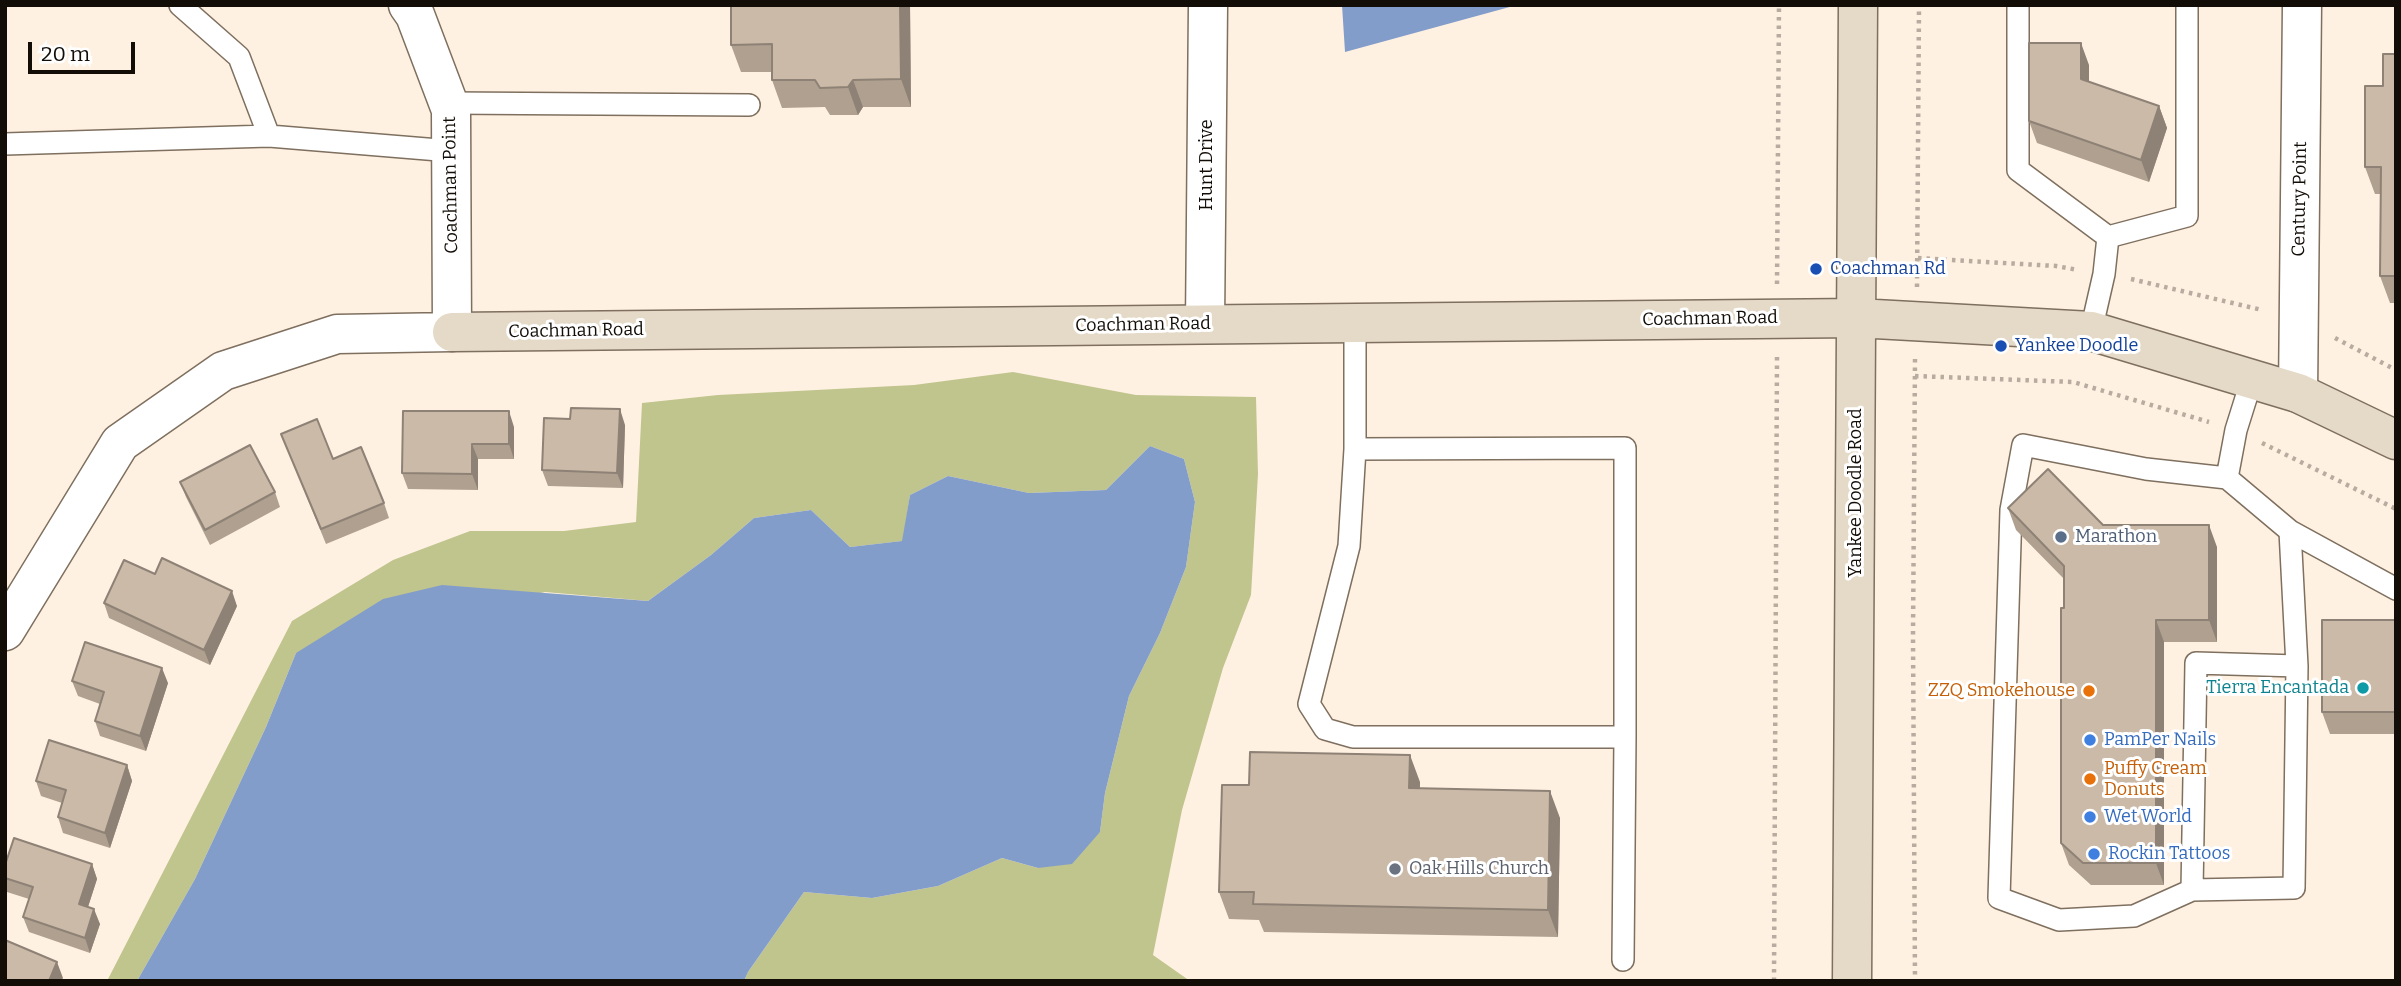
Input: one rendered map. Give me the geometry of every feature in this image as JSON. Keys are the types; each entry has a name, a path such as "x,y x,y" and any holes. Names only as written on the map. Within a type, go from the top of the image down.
{"street":[{"name":"Coachman Point","path":"408,5 415,15 451,110 452,332"},
{"name":"Hunt Drive","path":"1205,324 1208,5"},
{"name":"Yankee Doodle Road","path":"1852,981 1858,5"},
{"name":"Century Point","path":"2298,393 2302,5"},
{"name":"Coachman Road","path":"5,631 120,443 223,371 337,334 1857,318 1916,321 2091,331 2298,393 2396,440"}],"lane":[{"path":"180,5 239,57 269,136"},
{"path":"2018,5 2018,170 2108,237"},
{"path":"2108,237 2187,216 2187,5"},
{"path":"448,103 749,105"},
{"path":"5,144 269,136 451,151"},
{"path":"2091,331 2104,274 2108,237"},
{"path":"1355,323 1355,449 1349,546 1309,704 1325,729 1353,737 1625,737"},
{"path":"2227,478 2236,430 2252,379"},
{"path":"2290,531 2297,666 2294,888 2192,890 2134,916 2059,920 1999,898 2011,510 2024,445 2146,469 2227,478 2290,531 2393,581"},
{"path":"1355,449 1625,448 1623,960"},
{"path":"2192,890 2196,663 2297,666"}],"path":[{"path":"1774,981 1779,5"},
{"path":"1915,981 1914,376 1918,258 1919,5"},
{"path":"1918,258 2056,266 2153,283 2298,319 2396,370"},
{"path":"1914,376 2074,382 2236,430 2396,509"}],"green space":[{"path":"1013,372 1136,395 1256,397 1258,474 1251,595 1223,668 1182,810 1153,955 1190,981 744,981 804,892 872,898 938,886 1002,858 1038,868 1100,832 1105,793 1129,696 1160,633 1186,567 1195,502 1184,459 1150,446 1106,490 1029,493 948,476 910,495 903,541 850,547 811,510 754,518 711,555 648,601 545,592 296,653 266,727 195,879 137,981 107,981 292,621 393,560 470,531 564,531 636,522 642,403 718,395 914,385"}],"water":[{"path":"1342,5 1517,5 1345,52"},
{"path":"1150,446 1184,459 1195,502 1186,567 1160,633 1129,696 1105,793 1100,832 1072,864 1038,868 1002,858 938,886 872,898 804,892 744,981 137,981 195,879 266,727 296,653 383,599 442,585 648,601 711,555 754,518 811,510 850,547 902,541 910,495 948,476 1029,493 1106,490"}],"building":[{"path":"731,5 900,5 901,79 853,80 848,87 820,88 815,80 772,80 772,44 731,45"},
{"path":"2029,43 2081,43 2081,79 2159,106 2141,160 2029,121"},
{"path":"2383,54 2396,54 2396,276 2380,276 2381,167 2365,167 2365,86 2383,86"},
{"path":"571,408 620,409 617,473 542,470 544,418 570,419"},
{"path":"403,411 509,411 509,444 472,444 472,474 402,473"},
{"path":"317,419 333,459 361,447 384,503 321,529 281,434"},
{"path":"250,445 275,492 205,530 180,482"},
{"path":"2048,469 2103,525 2209,525 2209,620 2156,620 2156,863 2083,863 2061,843 2061,608 2064,608 2064,566 2008,508"},
{"path":"162,558 232,591 204,650 104,603 124,560 155,574"},
{"name":"Tierra Encantada","path":"2322,620 2396,620 2396,712 2322,712"},
{"path":"85,642 162,668 140,736 95,721 104,692 72,681"},
{"path":"49,740 127,765 105,833 58,817 66,790 36,781"},
{"name":"Oak Hills Church","path":"1250,752 1410,755 1409,788 1550,791 1548,910 1253,904 1254,892 1219,892 1222,785 1249,785"},
{"path":"14,838 92,864 79,904 94,909 85,938 23,917 33,887 5,878 5,865"},
{"path":"5,940 57,962 49,981 5,981"}],"place":[{"name":"Coachman Rd","path":"1816,269"},
{"name":"Yankee Doodle","path":"2001,346"},
{"name":"Marathon","path":"2061,537"},
{"name":"Tierra Encantada","path":"2363,688"},
{"name":"ZZQ Smokehouse","path":"2089,691"},
{"name":"PamPer Nails","path":"2090,740"},
{"name":"Puffy Cream Donuts","path":"2090,779"},
{"name":"Wet World","path":"2090,817"},
{"name":"Rockin Tattoos","path":"2094,854"},
{"name":"Oak Hills Church","path":"1395,869"}]}
